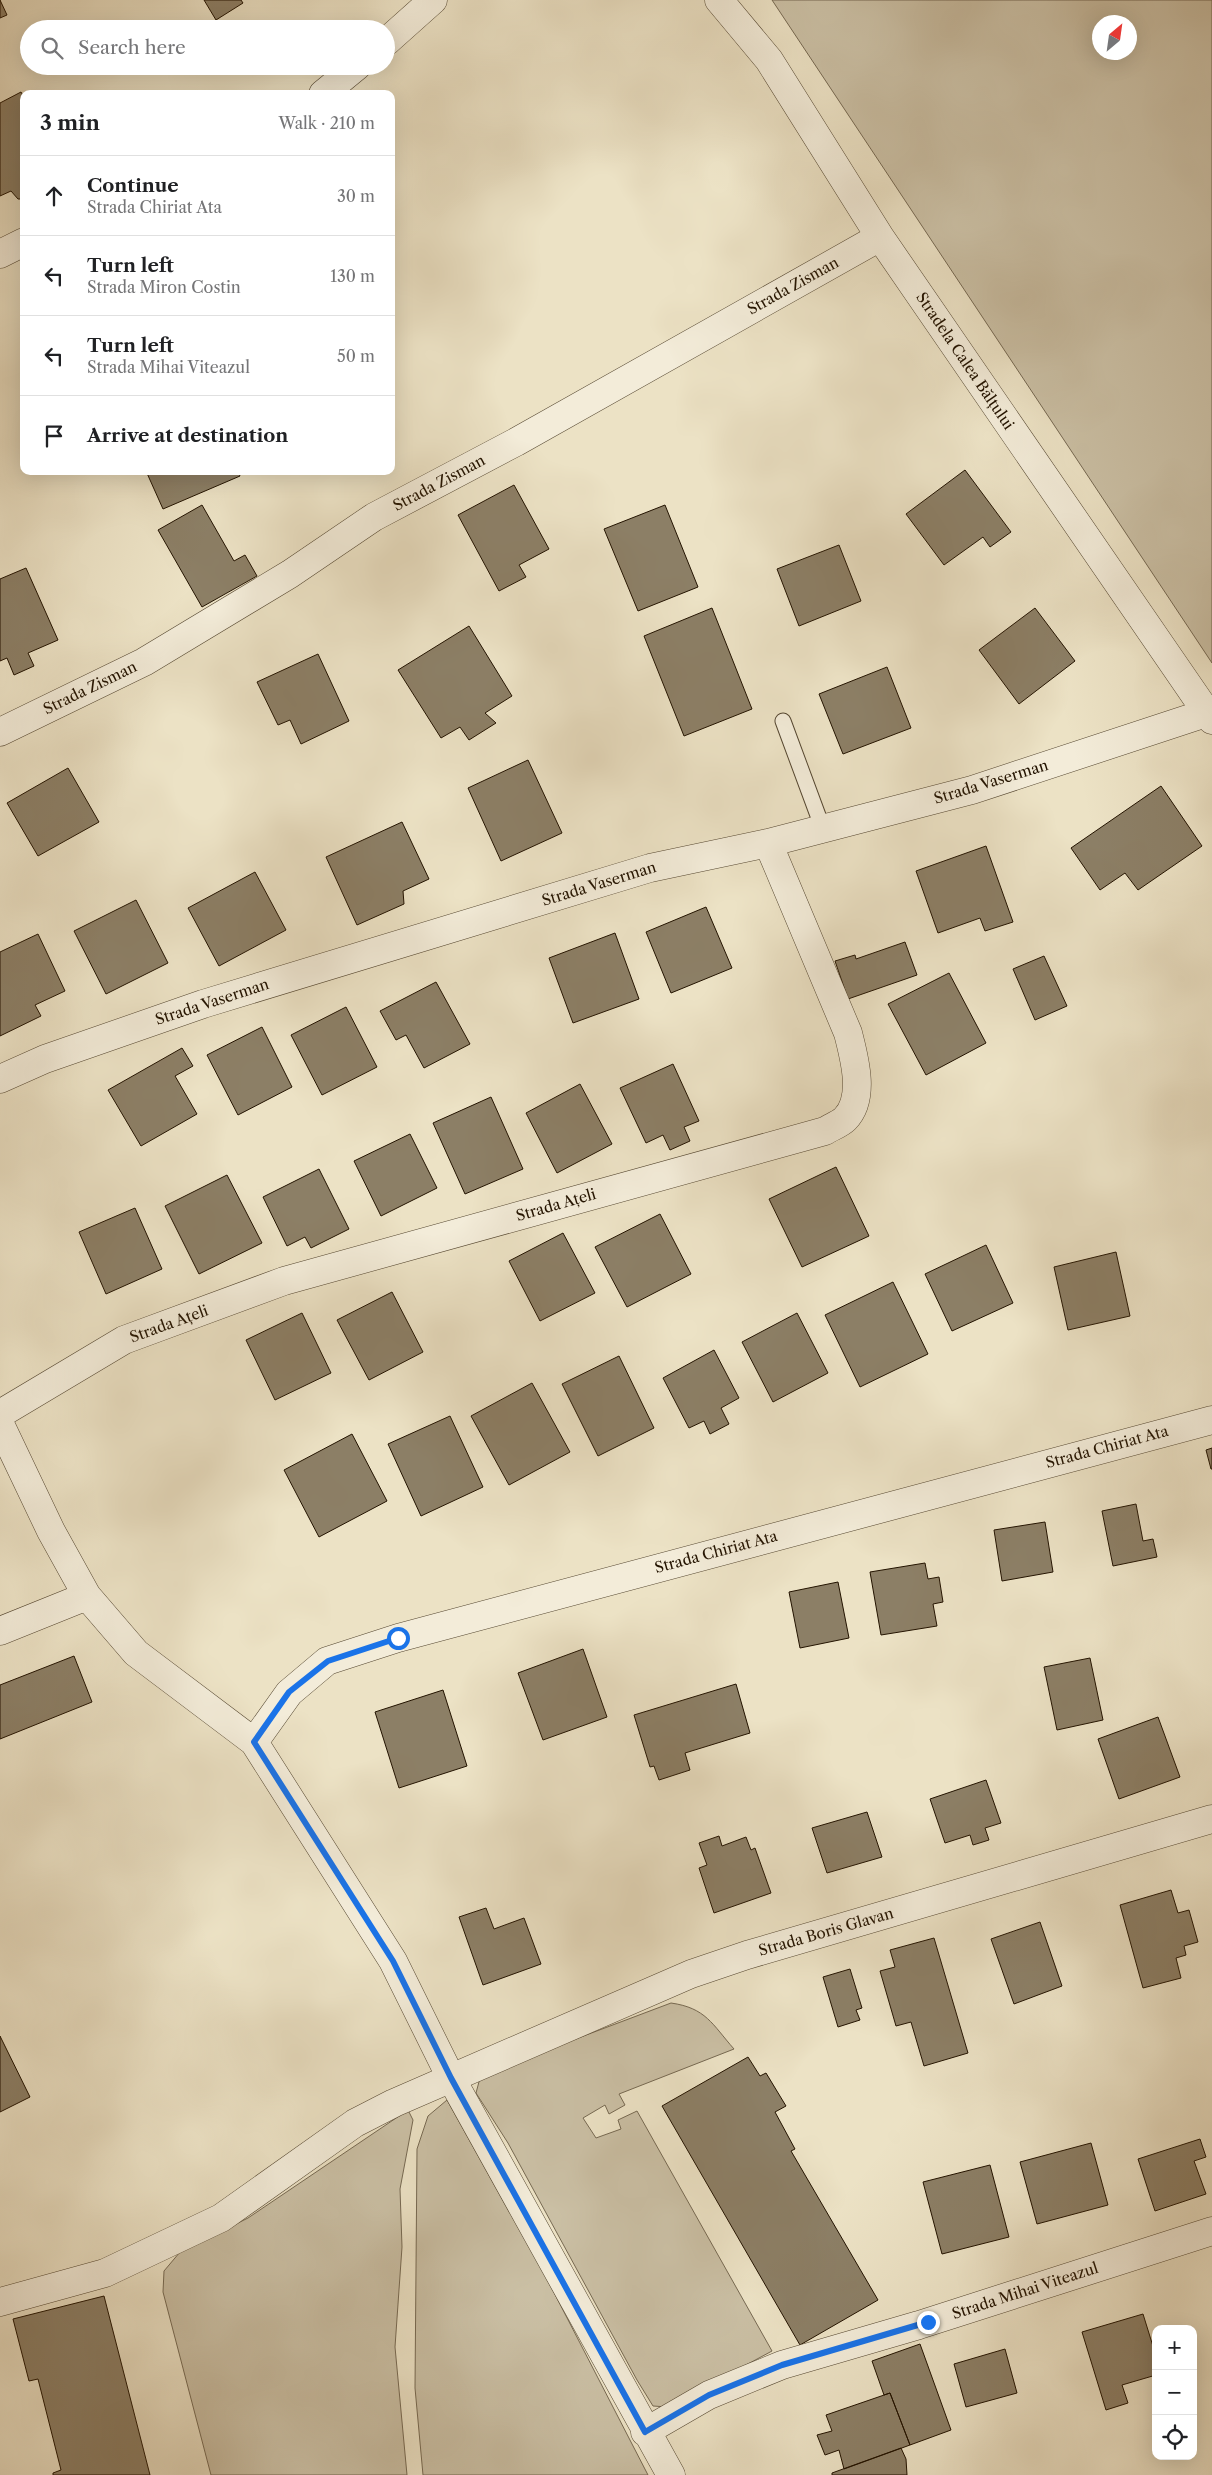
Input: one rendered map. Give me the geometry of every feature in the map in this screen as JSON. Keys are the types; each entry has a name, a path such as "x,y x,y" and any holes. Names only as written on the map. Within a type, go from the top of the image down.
{"street":[{"path":"395,34 433,0"},
{"name":"Stradela Calea Bălțului","path":"719,0 768,60 880,237 1209,717"},
{"path":"328,90 346,75"},
{"name":"Strada Zisman","path":"0,732 144,662 290,574 374,517 516,442 880,237"},
{"path":"0,254 20,244"},
{"name":"Strada Vaserman","path":"0,1079 45,1059 212,1001 650,868 768,843 972,790 1209,717"},
{"name":"Strada Ațeli","path":"0,1414 124,1340 284,1281 825,1131 845,1119 855,1102 855,1061 848,1033 768,843"},
{"name":"Strada Chiriat Ata","path":"254,1742 289,1692 328,1661 398,1638 1212,1420"},
{"path":"0,1424 51,1531 87,1596 136,1653 254,1742 393,1961 451,2078 645,2432 671,2475"},
{"path":"0,1631 87,1596"},
{"name":"Strada Boris Glavan","path":"0,2302 105,2273 221,2218 355,2123 394,2103 691,1974 747,1955 1212,1818"},
{"name":"Strada Mihai Viteazul","path":"645,2432 709,2395 782,2365 919,2325 1212,2231"}],"lane":[{"path":"783,721 824,829"}],"shaded area":[{"path":"772,0 1212,0 1212,663"},
{"path":"671,2003 683,2005 701,2013 734,2049 619,2094 625,2105 609,2114 605,2105 583,2118 596,2138 621,2129 618,2120 637,2111 772,2351 668,2407 653,2406 637,2380 508,2143 476,2093 480,2078 488,2072"},
{"path":"447,2100 547,2279 648,2475 423,2475 415,2388 417,2149 428,2116"},
{"path":"408,2110 413,2120 400,2189 402,2247 395,2347 407,2475 211,2475 163,2292 164,2271 180,2252 248,2218"}],"building":[{"path":"0,0 7,15 0,18"},
{"path":"204,0 241,0 243,3 216,20"},
{"path":"20,93 20,199 11,191 0,196 0,103"},
{"path":"965,470 1011,532 990,547 983,537 944,565 906,514"},
{"path":"148,475 240,475 240,476 163,509"},
{"path":"514,485 549,549 519,565 526,577 499,591 458,515"},
{"path":"202,505 234,561 245,555 257,576 202,607 158,530"},
{"path":"665,505 698,587 638,611 604,529"},
{"path":"839,545 861,601 799,626 777,569"},
{"path":"26,568 58,640 28,653 34,666 14,675 7,658 0,661 0,579"},
{"path":"712,608 752,709 684,736 644,636"},
{"path":"1035,608 1075,661 1019,704 979,650"},
{"path":"469,626 512,696 485,713 496,723 469,740 460,727 441,738 398,670"},
{"path":"318,654 349,721 301,744 290,720 278,725 257,682"},
{"path":"887,667 911,728 843,754 819,694"},
{"path":"528,760 562,833 501,861 468,788"},
{"path":"68,768 99,822 38,856 7,803"},
{"path":"1161,786 1202,846 1138,890 1125,873 1100,890 1071,848"},
{"path":"402,822 429,879 403,891 404,904 357,925 326,857"},
{"path":"986,846 1013,922 985,931 980,918 938,933 916,871"},
{"path":"255,872 286,930 219,966 188,908"},
{"path":"136,900 168,963 106,994 74,931"},
{"path":"706,907 732,968 671,993 646,932"},
{"path":"615,933 639,999 573,1023 549,958"},
{"path":"38,934 65,991 35,1005 41,1016 0,1036 0,952"},
{"path":"905,942 917,975 848,999 835,961 855,955 856,959"},
{"path":"1044,956 1067,1006 1035,1020 1013,969"},
{"path":"949,973 986,1043 926,1075 888,1004"},
{"path":"436,982 470,1044 424,1068 406,1035 396,1040 380,1011"},
{"path":"346,1007 377,1067 322,1095 291,1035"},
{"path":"262,1027 292,1087 238,1115 207,1055"},
{"path":"182,1048 193,1066 175,1076 197,1114 141,1146 108,1090"},
{"path":"673,1064 699,1121 684,1127 690,1141 670,1150 663,1135 646,1143 620,1088"},
{"path":"580,1084 612,1144 557,1173 526,1113"},
{"path":"491,1097 523,1169 465,1194 433,1123"},
{"path":"410,1134 437,1188 381,1216 354,1161"},
{"path":"836,1167 869,1236 802,1267 769,1199"},
{"path":"319,1169 349,1229 311,1248 305,1237 287,1246 263,1197"},
{"path":"227,1175 262,1243 199,1274 165,1206"},
{"path":"135,1208 162,1269 106,1294 79,1232"},
{"path":"660,1214 691,1274 627,1307 595,1247"},
{"path":"563,1233 595,1293 540,1321 509,1261"},
{"path":"986,1245 1013,1303 952,1331 925,1274"},
{"path":"1116,1252 1130,1316 1068,1330 1054,1267"},
{"path":"893,1282 928,1354 860,1387 825,1315"},
{"path":"392,1292 423,1352 369,1380 337,1320"},
{"path":"302,1313 331,1373 275,1400 246,1340"},
{"path":"797,1313 828,1373 773,1402 742,1342"},
{"path":"714,1350 739,1398 721,1408 729,1424 710,1434 704,1421 689,1428 663,1378"},
{"path":"619,1356 654,1428 598,1456 562,1384"},
{"path":"532,1383 570,1452 509,1485 471,1416"},
{"path":"450,1416 483,1487 421,1516 388,1444"},
{"path":"352,1434 387,1501 319,1537 284,1470"},
{"path":"1212,1448 1212,1469 1211,1469 1206,1450"},
{"path":"1136,1504 1143,1541 1153,1539 1157,1557 1113,1566 1102,1511"},
{"path":"1045,1522 1053,1572 1002,1581 994,1530"},
{"path":"925,1563 928,1579 939,1577 943,1602 933,1604 937,1626 881,1635 870,1572"},
{"path":"838,1582 849,1638 800,1648 789,1592"},
{"path":"583,1649 607,1717 543,1740 518,1673"},
{"path":"74,1656 92,1702 0,1739 0,1685"},
{"path":"1090,1658 1103,1720 1057,1730 1044,1667"},
{"path":"736,1684 750,1733 685,1753 690,1770 659,1780 654,1766 650,1767 634,1715"},
{"path":"443,1690 467,1766 399,1788 375,1712"},
{"path":"1158,1717 1180,1777 1119,1799 1098,1739"},
{"path":"986,1780 1001,1823 985,1828 989,1840 973,1845 970,1835 945,1843 930,1799"},
{"path":"867,1812 882,1857 827,1873 812,1828"},
{"path":"719,1836 722,1846 746,1837 751,1850 755,1848 771,1893 714,1913 699,1868 707,1865 699,1843"},
{"path":"1171,1890 1178,1913 1189,1910 1198,1942 1184,1946 1186,1955 1176,1958 1181,1978 1143,1988 1120,1905"},
{"path":"486,1908 494,1929 524,1918 541,1964 483,1985 459,1917"},
{"path":"1040,1922 1062,1986 1014,2004 991,1939"},
{"path":"934,1938 968,2053 924,2066 911,2022 896,2026 880,1971 895,1967 890,1950"},
{"path":"850,1969 862,2008 856,2010 860,2020 838,2027 823,1977"},
{"path":"0,2036 30,2097 0,2112"},
{"path":"748,2057 760,2076 766,2073 786,2106 775,2112 795,2149 791,2151 878,2300 800,2345 662,2106"},
{"path":"1200,2139 1206,2157 1194,2161 1206,2194 1155,2211 1138,2159"},
{"path":"1091,2143 1108,2205 1037,2224 1020,2162"},
{"path":"990,2165 1009,2237 942,2254 923,2182"},
{"path":"104,2296 150,2475 53,2475 53,2473 61,2470 38,2379 29,2381 13,2319"},
{"path":"1143,2314 1152,2343 1152,2376 1122,2385 1128,2403 1106,2410 1082,2332"},
{"path":"920,2344 951,2430 910,2445 890,2393 884,2395 872,2361"},
{"path":"1005,2349 1017,2393 966,2407 954,2364"},
{"path":"890,2393 910,2445 844,2469 839,2450 825,2455 817,2435 832,2431 826,2415"},
{"path":"901,2448 906,2459 907,2475 832,2475 832,2473"}],"route":[{"path":"398,1638 328,1661 289,1692 254,1742 393,1961 451,2078 645,2432 709,2395 782,2365 928,2322"}]}
